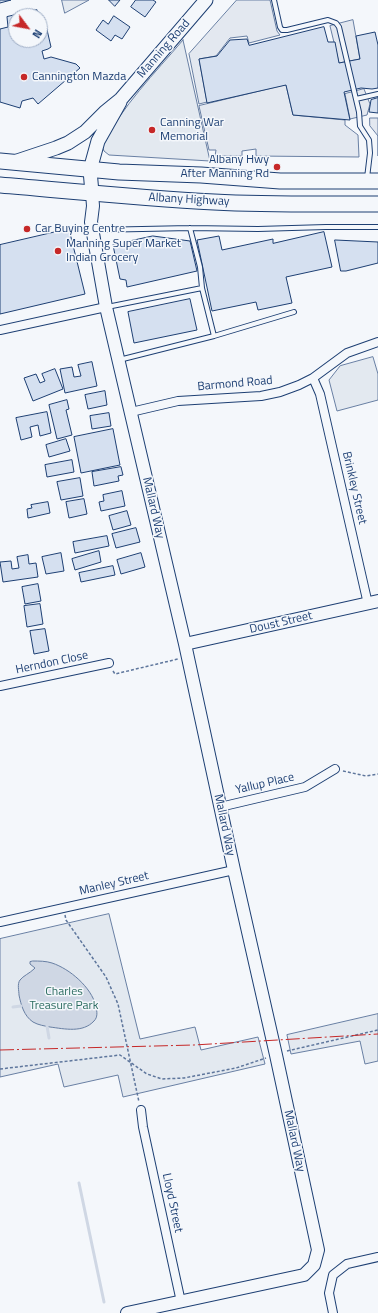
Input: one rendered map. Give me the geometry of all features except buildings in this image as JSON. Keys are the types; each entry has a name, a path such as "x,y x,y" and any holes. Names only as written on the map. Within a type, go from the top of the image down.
{"highway":[{"name":"Albany Highway","path":"6,162 90,170 280,181 372,181"},
{"name":"Albany Highway","path":"0,185 215,202 279,204 378,204"}],"main road":[{"name":"Manning Road","path":"92,193 90,170 98,141 122,99 206,0"},
{"name":"Manning Road","path":"6,162 56,148 68,143 85,132 104,112 122,99"}],"street":[{"name":"Mallard Way","path":"92,193 93,206 91,226 106,307 185,644 318,1250 314,1265 304,1275 127,1313"},
{"path":"0,330 106,307"},
{"name":"Barmond Road","path":"131,412 178,401 261,396 287,390 313,378 347,353 378,342"},
{"name":"Brinkley Street","path":"313,378 320,394 373,602"},
{"name":"Doust Street","path":"185,644 373,602"},
{"name":"Herndon Close","path":"0,686 109,663"},
{"name":"Yallup Place","path":"220,807 305,787 335,769"},
{"name":"Manley Street","path":"0,922 234,870"},
{"name":"Lloyd Street","path":"141,1110 143,1127 181,1302"},
{"path":"333,1313 329,1293 333,1275 347,1264 378,1257"}],"lane":[{"path":"274,0 282,30 328,20 336,23 356,99 360,126 369,140 372,181"},
{"path":"356,99 378,94"},
{"path":"91,226 258,229 378,227"},
{"path":"190,228 200,267 202,288 214,336"},
{"path":"106,307 202,288"},
{"path":"119,360 214,336 294,312"}],"path":[{"path":"109,663 115,674 187,657"},
{"path":"335,769 366,776 378,774"},
{"path":"63,908 66,920 106,977 118,1004 141,1110"},
{"path":"0,1069 120,1056 147,1074 162,1079 184,1078 236,1068 276,1055 378,1030"}],"green space":[{"path":"62,0 89,0 65,13"},
{"path":"183,40 210,161 109,155 104,151 102,146 119,117"},
{"path":"373,357 378,374 378,400 337,411 329,380 340,366"},
{"name":"Charles Treasure Park","path":"109,914 140,1039 195,1027 201,1050 258,1037 265,1064 123,1097 118,1075 64,1087 58,1064 0,1077 0,939"},
{"path":"378,1014 378,1061 365,1064 360,1041 291,1054 287,1035"}],"shaded area":[{"path":"237,0 270,0 277,31 280,35 249,43 247,36 230,38 216,56 199,59 207,102 199,104 189,54"},
{"path":"353,20 360,59 339,63 330,26"},
{"path":"286,85 293,115 345,120 345,125 358,135 359,157 256,156 256,149 242,151 242,156 215,156 216,150 209,150 199,106"},
{"path":"364,89 370,104 367,115 350,119 345,94"},
{"path":"370,118 378,118 378,136 370,126"},
{"path":"45,961 59,966 73,974 85,986 90,992 97,1012 97,1016 90,1025 79,1029 68,1029 50,1027 30,1020 22,1006 18,985 21,979 35,968 30,964 30,962"}],"waterway":[{"path":"13,1007 21,1006"},
{"path":"47,1026 49,1038"},
{"path":"79,1183 104,1302"}],"power":[{"path":"0,1050 194,1045 378,1034"}],"place":[{"name":"Cannington Mazda","path":"24,77"},
{"name":"Canning War Memorial","path":"152,130"},
{"name":"Albany Hwy After Manning Rd","path":"277,167"},
{"name":"Car Buying Centre","path":"27,229"},
{"name":"Manning Super Market Indian Grocery","path":"58,251"}]}
